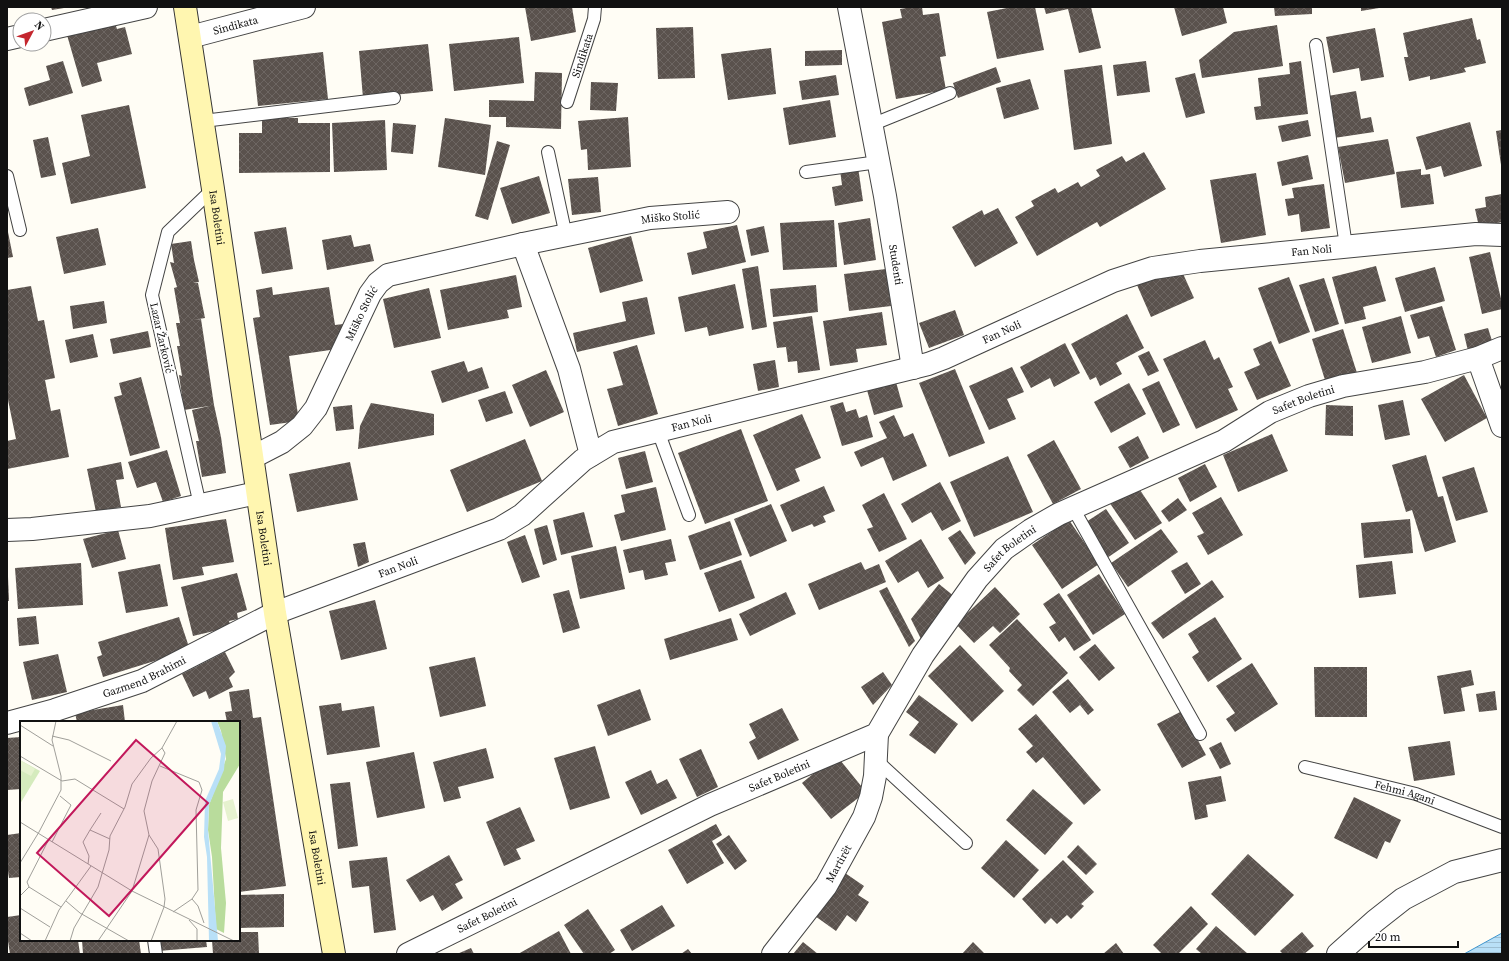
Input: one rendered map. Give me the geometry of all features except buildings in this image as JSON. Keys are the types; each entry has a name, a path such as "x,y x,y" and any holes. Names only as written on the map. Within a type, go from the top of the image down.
{"main road":[{"name":"Isa Boletini","path":"185,7 275,613 334,954"}],"street":[{"path":"52,28 146,7"},
{"name":"Sindikata","path":"190,37 304,7"},
{"name":"Studenti","path":"849,7 872,125 913,368"},
{"name":"Miško Stolić","path":"253,457 282,442 302,426 316,408 370,294 378,283 388,275 523,244 650,218 728,212"},
{"name":"Fan Noli","path":"275,613 499,529 522,515 583,460 613,442 913,368 944,358 1113,281 1153,268 1200,261 1346,246 1476,234 1502,235"},
{"path":"523,244 569,369 591,455"},
{"name":"Safet Boletini","path":"408,954 710,805 878,734 923,654 986,568 1004,549 1031,530 1059,514 1224,441 1270,412 1309,396 1343,386 1425,372 1478,358 1502,348"},
{"path":"1478,358 1502,426"},
{"path":"7,530 32,529 150,516 257,493"},
{"name":"Gazmend Brahimi","path":"7,723 55,710 142,681 275,613"},
{"name":"Martirët","path":"773,954 826,886 864,817 871,797 878,734"},
{"path":"1338,954 1403,899 1454,872 1502,860"}],"lane":[{"name":"Sindikata","path":"567,102 594,19 595,7"},
{"name":"Fan Noli","path":"1316,45 1346,246"},
{"path":"872,125 950,93"},
{"path":"203,121 394,98"},
{"path":"548,152 566,236"},
{"path":"806,172 878,162"},
{"path":"7,176 20,230"},
{"name":"Lazar Žarković","path":"200,505 152,295 168,232 213,189"},
{"name":"Fan Noli","path":"658,431 689,515"},
{"path":"1074,508 1200,734"},
{"path":"876,760 966,843"},
{"name":"Fehmi Agani","path":"1305,767 1416,794 1502,827"},
{"path":"154,941 156,954"}],"water":[{"path":"1502,933 1502,954 1464,954"}]}
